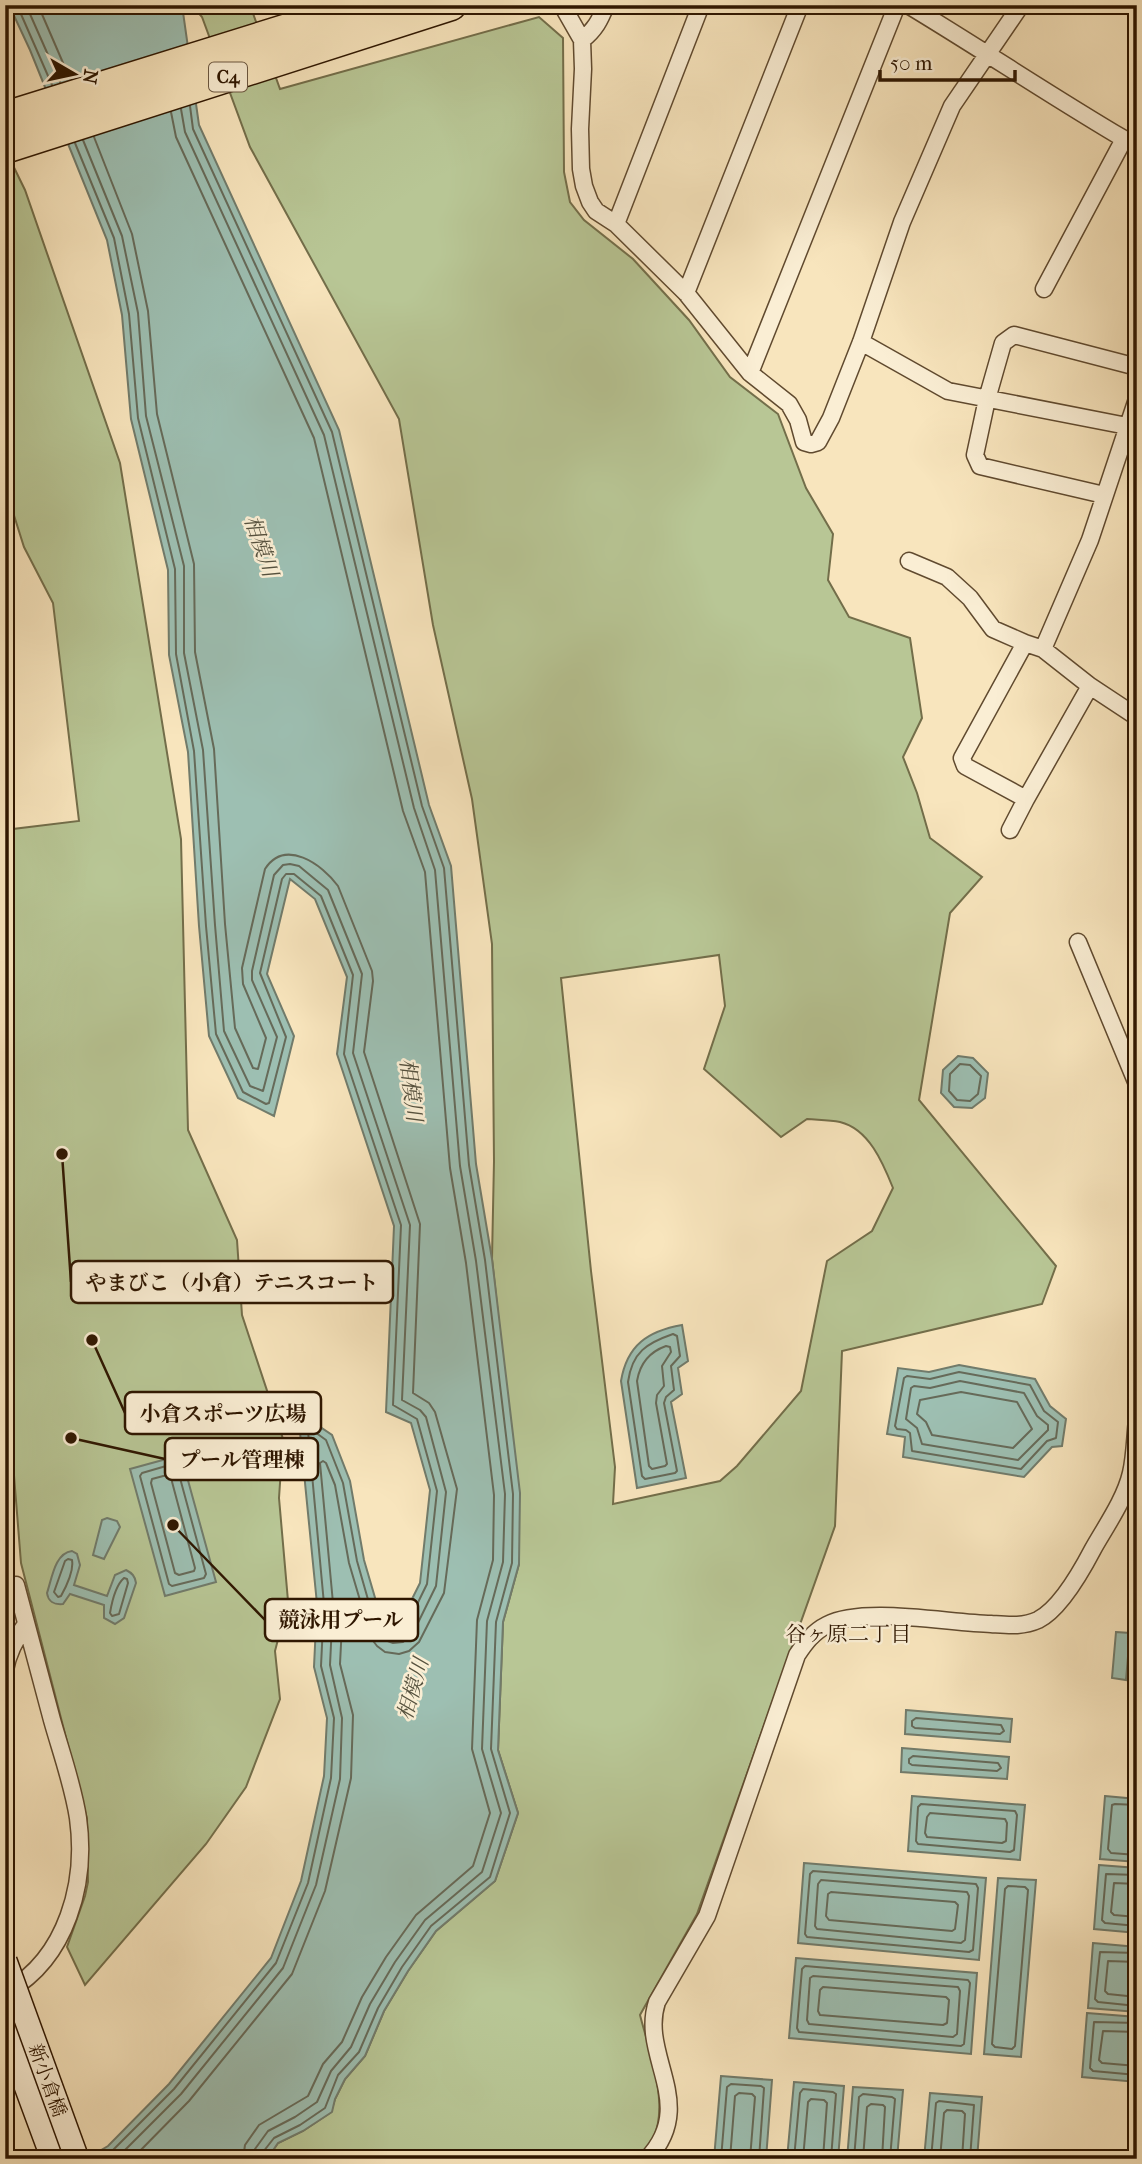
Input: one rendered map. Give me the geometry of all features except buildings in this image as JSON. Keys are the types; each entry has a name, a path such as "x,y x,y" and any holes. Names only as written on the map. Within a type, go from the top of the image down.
{"highway":[{"name":"C4","path":"5,117 365,5"},
{"name":"C4","path":"5,148 451,5"}],"main road":[{"name":"新小倉橋","path":"5,1961 77,2159"},
{"name":"新小倉橋","path":"6,2021 53,2159"}],"street":[{"path":"562,5 582,40 580,129 583,177 590,202 596,211 617,224 686,293 750,373 789,404 799,420 804,442 811,444 818,442 831,418 861,342 902,222 952,106 1021,5"},
{"path":"582,40 599,22 606,5"},
{"path":"617,224 701,5"},
{"path":"686,293 800,5"},
{"path":"750,373 897,5"},
{"path":"908,5 1044,91 1131,140 1044,289"},
{"path":"1104,495 980,466 975,455 987,399 1003,343 1014,335 1137,367"},
{"path":"861,342 948,391 1126,426"},
{"path":"1043,649 1090,540 1137,399"},
{"path":"909,561 947,577 970,597 993,629 1043,649 1090,686 1137,717"},
{"path":"1025,643 962,758 965,766 1026,799"},
{"path":"1010,830 1090,686"},
{"path":"1078,942 1137,1084"},
{"path":"647,2159 655,2150 668,2120 669,2095 652,2026 653,2014 657,2002 707,1916 797,1655 807,1639 826,1626 855,1618 879,1616 1010,1625 1025,1625 1041,1619 1066,1594 1079,1576 1134,1473 1137,1420"},
{"path":"6,2021 7,1991 35,1972 54,1949 76,1890 80,1843 78,1816 16,1585"},
{"path":"5,1670 15,1641 26,1624"}],"green space":[{"path":"192,5 250,5 280,89 539,17 563,38 564,172 570,202 584,220 633,259 689,320 730,377 778,414 806,488 833,534 828,580 849,617 910,638 922,718 903,757 930,838 982,877 950,913 919,1100 1056,1266 1042,1304 842,1351 835,1526 697,1914 640,2015 655,2071 659,2112 656,2131 648,2147 634,2159 267,2159 278,2143 303,2131 331,2112 345,2079 365,2056 384,2011 436,1931 495,1881 518,1813 498,1750 503,1622 519,1564 492,1259 492,944 472,799 433,625 399,419 250,147 202,17","holes":["719,955 725,1006 704,1069 781,1137 807,1119 836,1121 850,1126 874,1148 893,1188 872,1231 827,1261 801,1391 737,1466 720,1481 613,1504 615,1467 591,1271 561,978"]},
{"path":"5,149 25,190 120,463 181,839 188,1130 237,1240 242,1315 283,1439 279,1498 288,1601 275,1651 280,1699 246,1787 206,1844 85,1985 67,1947 88,1882 87,1819 21,1563 5,1305 5,830 79,821 53,603 24,547 5,487"}],"water":[{"name":"相模川","path":"9,5 182,5 199,125 339,430 429,805 451,866 476,1164 492,1259 520,1493 519,1564 503,1622 498,1750 518,1813 495,1881 436,1931 384,2011 365,2056 345,2079 332,2112 278,2143 267,2159 86,2159 108,2146 169,2084 271,1958 301,1881 324,1776 327,1718 314,1667 317,1604 298,1412 332,1435 350,1481 364,1560 376,1601 397,1629 420,1583 430,1490 411,1423 386,1412 394,1226 337,1054 347,977 315,899 290,879 267,974 294,1036 274,1116 238,1098 209,1036 188,752 169,655 168,570 131,419 122,315 107,240"},
{"path":"958,1056 973,1058 988,1073 985,1098 972,1108 954,1107 941,1093 943,1070"},
{"path":"682,1325 688,1361 678,1368 682,1394 671,1402 686,1478 637,1488 621,1381 624,1369 628,1358 641,1342 659,1331"},
{"path":"959,1365 1035,1379 1050,1406 1066,1419 1062,1446 1052,1447 1024,1477 903,1457 905,1437 887,1434 898,1368 929,1372"},
{"path":"181,1455 216,1582 165,1596 130,1469"},
{"path":"107,1518 117,1521 120,1527 104,1559 93,1555 102,1520"},
{"path":"72,1551 77,1554 80,1565 74,1585 107,1596 115,1575 126,1570 133,1575 136,1583 124,1618 115,1624 104,1618 104,1605 70,1594 63,1604 50,1600 47,1593 55,1567 62,1556"},
{"path":"1116,1632 1130,1633 1126,1680 1112,1678"},
{"path":"906,1710 1012,1719 1010,1742 905,1734"},
{"path":"902,1748 1009,1757 1007,1779 901,1772"},
{"path":"912,1796 1025,1805 1020,1860 908,1851"},
{"path":"1105,1796 1137,1799 1137,1862 1100,1859"},
{"path":"804,1863 986,1878 979,1960 798,1943"},
{"path":"1099,1865 1137,1868 1137,1933 1094,1929"},
{"path":"998,1878 1036,1880 1021,2057 984,2054"},
{"path":"1093,1943 1137,1947 1137,2012 1088,2008"},
{"path":"796,1958 977,1973 971,2054 789,2038"},
{"path":"1087,2013 1137,2017 1137,2082 1082,2077"},
{"path":"721,2076 772,2080 766,2159 714,2159"},
{"path":"794,2082 844,2086 838,2159 787,2159"},
{"path":"853,2087 903,2090 897,2159 847,2159"},
{"path":"930,2093 982,2097 977,2159 924,2159"}],"place":[{"name":"やまびこ（小倉）テニスコート","path":"62,1154"},
{"name":"小倉スポーツ広場","path":"92,1340"},
{"name":"プール管理棟","path":"71,1438"},
{"name":"競泳用プール","path":"173,1525"}],"district":[{"name":"谷ヶ原二丁目","path":"848,1634"}]}
